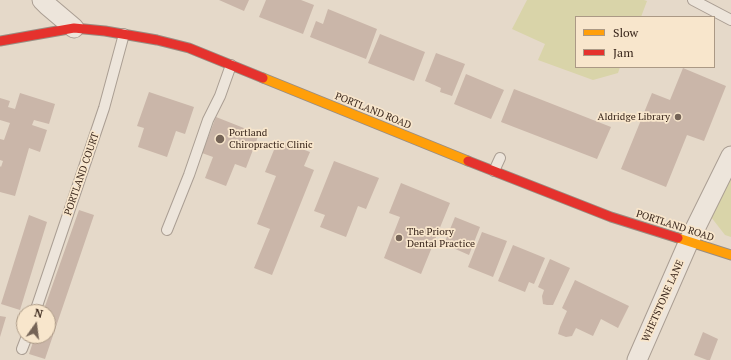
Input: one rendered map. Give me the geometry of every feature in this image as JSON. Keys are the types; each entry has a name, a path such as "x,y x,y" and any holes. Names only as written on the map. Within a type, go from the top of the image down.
{"street":[{"path":"42,0 74,28"},
{"name":"PORTLAND ROAD","path":"0,41 74,28 124,34 189,48 494,171 562,195 610,217 731,255"},
{"name":"WHETSTONE LANE","path":"637,360 689,241 731,156"}],"lane":[{"path":"692,0 731,20"},
{"name":"PORTLAND COURT","path":"38,304 104,108 124,34"},
{"path":"167,230 189,176 208,120 220,96 231,65"},
{"path":"494,171 500,158"},
{"path":"22,349 24,344"}],"shaded area":[{"path":"527,0 647,1 641,16 575,16 575,68 620,68 618,73 593,80 538,60 545,44 512,29"},
{"path":"731,177 731,237 725,235 711,217"}],"building":[{"path":"219,0 249,0 244,11"},
{"path":"266,0 301,0 314,5 303,34 259,17"},
{"path":"328,9 377,29 366,59 310,37 316,21 323,24"},
{"path":"380,34 425,52 414,81 368,63"},
{"path":"436,53 465,64 452,96 440,92 441,88 425,81"},
{"name":"Aldridge Library","path":"683,68 726,86 704,141 687,135 666,187 621,169 652,93 670,100"},
{"path":"466,74 504,90 491,119 454,104"},
{"path":"514,89 611,127 597,159 501,122"},
{"path":"149,92 194,107 185,134 176,131 167,157 138,147 144,128 137,126"},
{"path":"20,93 55,104 49,124 34,120 32,125 47,130 40,152 29,148 15,196 0,192 0,166 1,167 3,161 0,160 0,139 4,140 10,123 0,120 0,98 10,101 8,107 15,109"},
{"path":"216,117 259,134 246,168 235,164 226,186 205,178 213,157 202,153"},
{"path":"278,140 310,152 304,166 314,170 272,275 254,268 270,229 257,224 276,176 265,172"},
{"path":"334,161 379,178 366,209 358,206 346,237 320,227 325,215 314,211"},
{"path":"401,183 450,203 421,274 384,258 400,217 389,213"},
{"path":"79,210 94,215 56,327 56,304 46,304"},
{"path":"29,215 47,222 22,304 16,304 16,309 1,304"},
{"path":"455,217 480,227 469,255 444,244"},
{"path":"482,232 507,241 493,277 468,267"},
{"path":"513,245 545,258 534,284 529,282 525,292 498,281"},
{"path":"550,259 570,268 553,305 547,305 543,304 542,296 544,290 538,287"},
{"path":"575,280 629,306 618,328 601,319 593,336 576,328 572,336 566,337 558,334 567,311 562,308"},
{"path":"0,316 6,317 0,337"},
{"path":"703,332 718,339 710,360 694,355"},
{"path":"32,344 50,344 45,359 29,354"}],"traffic: slow":[{"path":"263,78 468,161"},
{"path":"678,238 731,255"}],"traffic: jam":[{"path":"0,41 74,28 105,31 157,40 189,48 263,78"},
{"path":"468,161 611,217 678,238"}],"place":[{"name":"Aldridge Library","path":"678,117"},
{"name":"Portland Chiropractic Clinic","path":"220,139"},
{"name":"The Priory Dental Practice","path":"399,238"}]}
